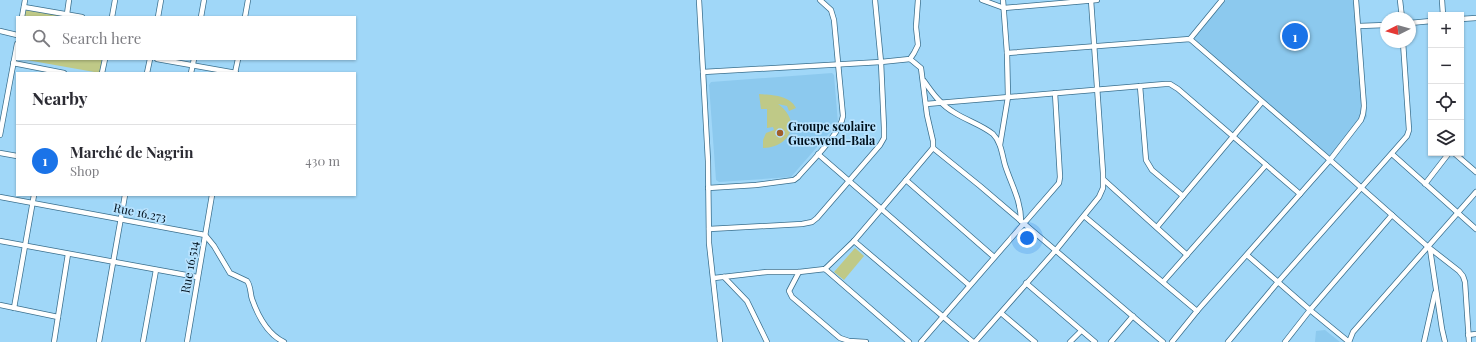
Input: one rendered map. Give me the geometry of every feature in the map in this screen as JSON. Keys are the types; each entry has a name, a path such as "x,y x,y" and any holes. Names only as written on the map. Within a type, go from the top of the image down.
{"street":[{"path":"22,16 25,0"},
{"path":"67,14 69,0"},
{"path":"112,16 115,0"},
{"path":"158,16 161,0"},
{"path":"201,16 204,0"},
{"path":"245,16 248,0"},
{"path":"698,0 703,72 709,229 720,342"},
{"path":"708,188 791,181 798,177 841,126 843,120 833,15 830,9 820,0"},
{"path":"709,229 802,224 812,222 849,182 880,145 884,138 881,62 875,0"},
{"path":"703,72 838,65 910,58 918,45 916,27 918,0"},
{"path":"982,0 1004,8 1047,2 1097,0"},
{"path":"1000,145 1008,97 1007,53 1003,0"},
{"path":"854,241 974,342 1056,250 1101,194 1104,180 1093,46 1091,0"},
{"path":"1172,342 1197,311 1330,160 1361,120 1363,114 1356,0"},
{"path":"1400,0 1401,12"},
{"path":"1442,0 1443,12"},
{"path":"1190,39 1220,1"},
{"path":"24,7 77,16"},
{"path":"1464,19 1476,18"},
{"path":"1416,22 1428,21"},
{"path":"1358,26 1380,24"},
{"path":"0,31 16,35"},
{"path":"1007,53 1190,39 1463,276 1468,339"},
{"path":"1228,342 1278,282 1407,136 1409,130 1403,48"},
{"path":"0,135 16,49"},
{"path":"714,278 767,272 800,272 825,269 854,241 933,148 921,68 910,58"},
{"path":"102,72 105,60"},
{"path":"147,72 150,60"},
{"path":"163,60 231,72"},
{"path":"191,72 194,60"},
{"path":"236,72 238,60"},
{"path":"13,63 58,72"},
{"path":"923,79 940,103 994,136 1000,145 1005,165 1020,207 1022,222"},
{"path":"926,104 1165,84 1172,85 1300,194"},
{"path":"1140,86 1146,160 1152,170 1183,196"},
{"path":"921,342 1022,222 1056,189 1060,180 1055,93"},
{"path":"1157,227 1262,102"},
{"path":"933,148 1056,250 1163,342"},
{"path":"0,153 16,156"},
{"path":"818,154 969,285"},
{"path":"1392,154 1476,229"},
{"path":"1425,184 1448,156"},
{"path":"1457,156 1476,172"},
{"path":"1163,282 1266,165"},
{"path":"906,180 994,257"},
{"path":"1104,180 1186,255"},
{"path":"1247,255 1349,342 1353,332 1429,248 1476,192"},
{"path":"14,308 34,196"},
{"path":"99,342 125,196"},
{"name":"Rue 16.514","path":"186,342 212,196"},
{"name":"Rue 16.273","path":"0,197 205,235"},
{"path":"1285,342 1310,310 1392,214"},
{"path":"1084,216 1197,311"},
{"path":"205,235 214,246 230,273 247,281 253,301 266,328 275,338 284,342"},
{"path":"0,241 198,277"},
{"path":"1429,248 1445,342"},
{"path":"54,342 68,254"},
{"path":"825,269 909,342"},
{"path":"143,342 156,270"},
{"path":"800,272 789,291 792,297 840,338 849,341 866,342"},
{"path":"724,277 747,301 767,342"},
{"path":"1026,283 1095,342"},
{"path":"1424,342 1436,289"},
{"path":"0,305 58,317"},
{"path":"1001,313 1035,342"},
{"path":"1111,342 1133,316"},
{"path":"1070,342 1081,331"},
{"path":"1463,342 1476,334"}],"shaded area":[{"path":"1226,0 1358,0 1367,117 1330,159 1192,39"},
{"path":"832,73 834,75 838,123 791,177 719,182 716,180 709,85 711,82"},
{"path":"1325,330 1340,342 1315,342 1316,331"}],"green space":[{"path":"25,9 63,16 23,16"},
{"path":"27,60 102,60 100,72"},
{"path":"759,94 780,96 789,100 796,108 789,111 787,106 778,104 790,118 791,125 790,132 786,138 781,143 773,147 763,148 763,140 766,133 774,130 773,127 767,128 767,109 761,109"},
{"path":"855,248 864,256 844,280 834,272"}],"place":[{"name":"Marché de Nagrin","path":"1295,36"},
{"name":"Groupe scolaire Gueswend-Bala","path":"780,133"}]}
